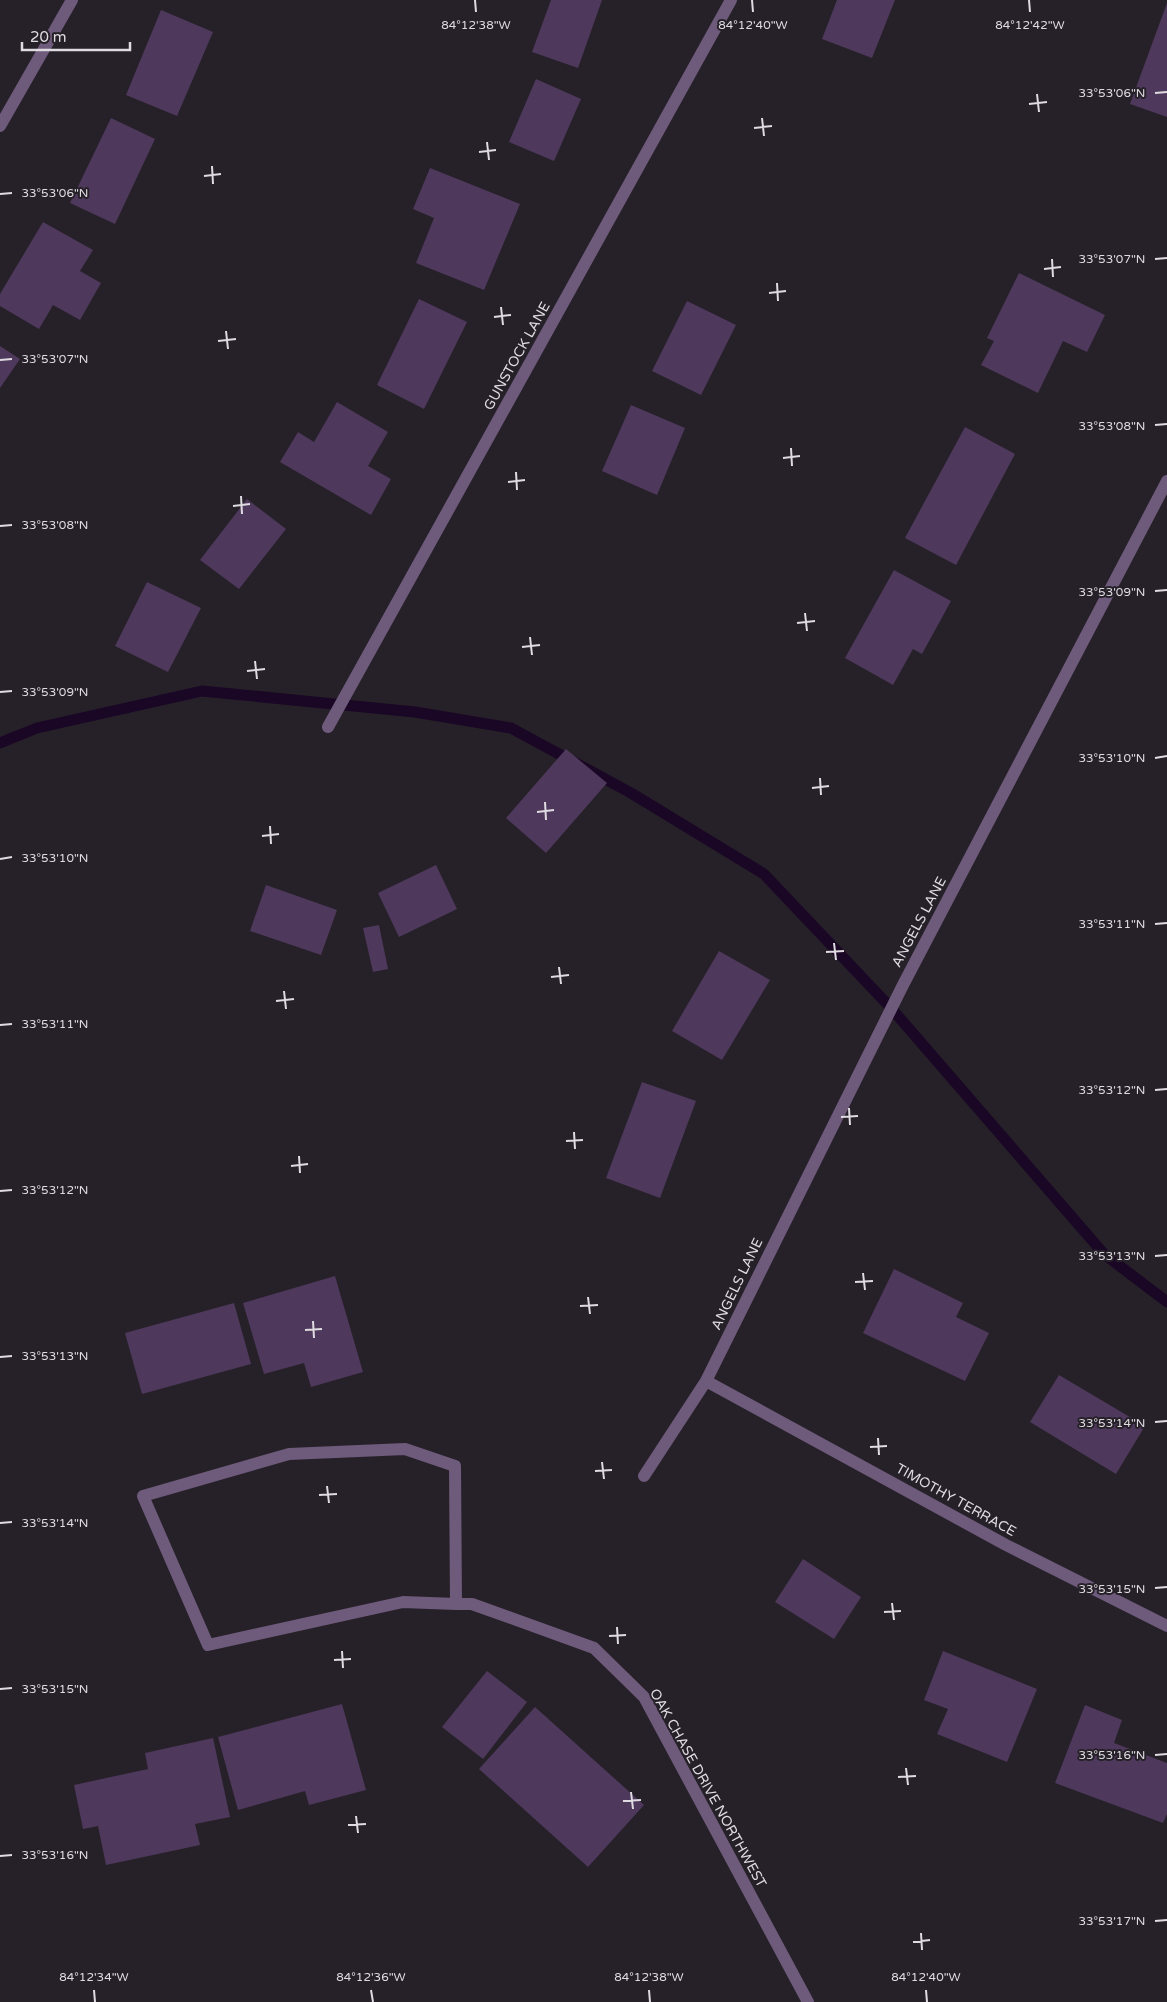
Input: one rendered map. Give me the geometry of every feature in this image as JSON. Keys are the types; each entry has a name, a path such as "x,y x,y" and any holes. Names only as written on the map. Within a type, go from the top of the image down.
{"street":[{"path":"0,126 72,0"},
{"name":"GUNSTOCK LANE","path":"328,727 731,0"},
{"name":"ANGELS LANE","path":"644,1476 706,1381 903,985 1163,499 1167,481"},
{"name":"TIMOTHY TERRACE","path":"706,1381 1006,1545 1167,1626"},
{"name":"OAK CHASE DRIVE NORTHWEST","path":"456,1604 455,1466 438,1460 405,1449 289,1454 143,1496 208,1645 403,1602 456,1604 472,1604 594,1648 644,1697 808,2002"}],"building":[{"path":"551,0 602,0 578,68 532,52"},
{"path":"837,0 895,0 872,58 822,39"},
{"path":"1167,3 1167,117 1130,104"},
{"path":"161,10 213,32 177,116 126,95"},
{"path":"536,79 581,99 554,161 509,142"},
{"path":"111,118 155,139 115,224 70,203"},
{"path":"430,168 520,204 484,290 416,263 434,218 413,209"},
{"path":"43,222 93,250 80,271 101,283 80,320 53,305 39,329 0,306 0,294"},
{"path":"1019,273 1105,315 1087,352 1063,341 1038,393 981,365 994,341 987,338"},
{"path":"419,299 467,322 424,409 377,385"},
{"path":"687,301 736,325 701,395 652,371"},
{"path":"0,346 20,359 0,388"},
{"path":"337,402 388,432 368,466 391,479 371,515 280,462 298,432 314,442"},
{"path":"631,405 685,428 657,495 602,471"},
{"path":"965,427 1015,454 956,565 905,538"},
{"path":"247,499 286,529 239,589 200,560"},
{"path":"894,570 951,601 922,654 913,649 893,685 845,658"},
{"path":"147,582 201,608 168,672 115,646"},
{"path":"566,749 607,783 546,853 506,818"},
{"path":"436,865 457,909 399,937 378,893"},
{"path":"266,885 337,910 321,955 250,931"},
{"path":"379,925 388,969 373,972 363,928"},
{"path":"719,951 770,980 722,1060 672,1031"},
{"path":"642,1082 696,1101 660,1198 606,1178"},
{"path":"894,1269 963,1303 956,1317 989,1333 965,1381 863,1333"},
{"path":"335,1276 363,1372 311,1387 304,1363 264,1374 243,1303"},
{"path":"234,1303 251,1364 142,1394 125,1333"},
{"path":"1059,1375 1145,1426 1116,1474 1030,1422"},
{"path":"803,1559 861,1597 834,1639 775,1602"},
{"path":"943,1651 1037,1689 1007,1762 937,1734 948,1709 924,1700"},
{"path":"487,1671 527,1702 483,1759 442,1727"},
{"path":"342,1704 366,1790 309,1805 305,1791 238,1810 218,1737"},
{"path":"1085,1705 1122,1720 1114,1743 1167,1763 1167,1814 1163,1823 1055,1783"},
{"path":"535,1707 644,1805 588,1867 479,1769"},
{"path":"213,1738 230,1817 195,1824 200,1845 106,1865 98,1826 83,1829 74,1785 148,1769 145,1753"}],"waterway":[{"path":"0,743 37,728 202,691 415,712 511,728 631,793 764,874 891,1008 1104,1254 1167,1302"}]}
